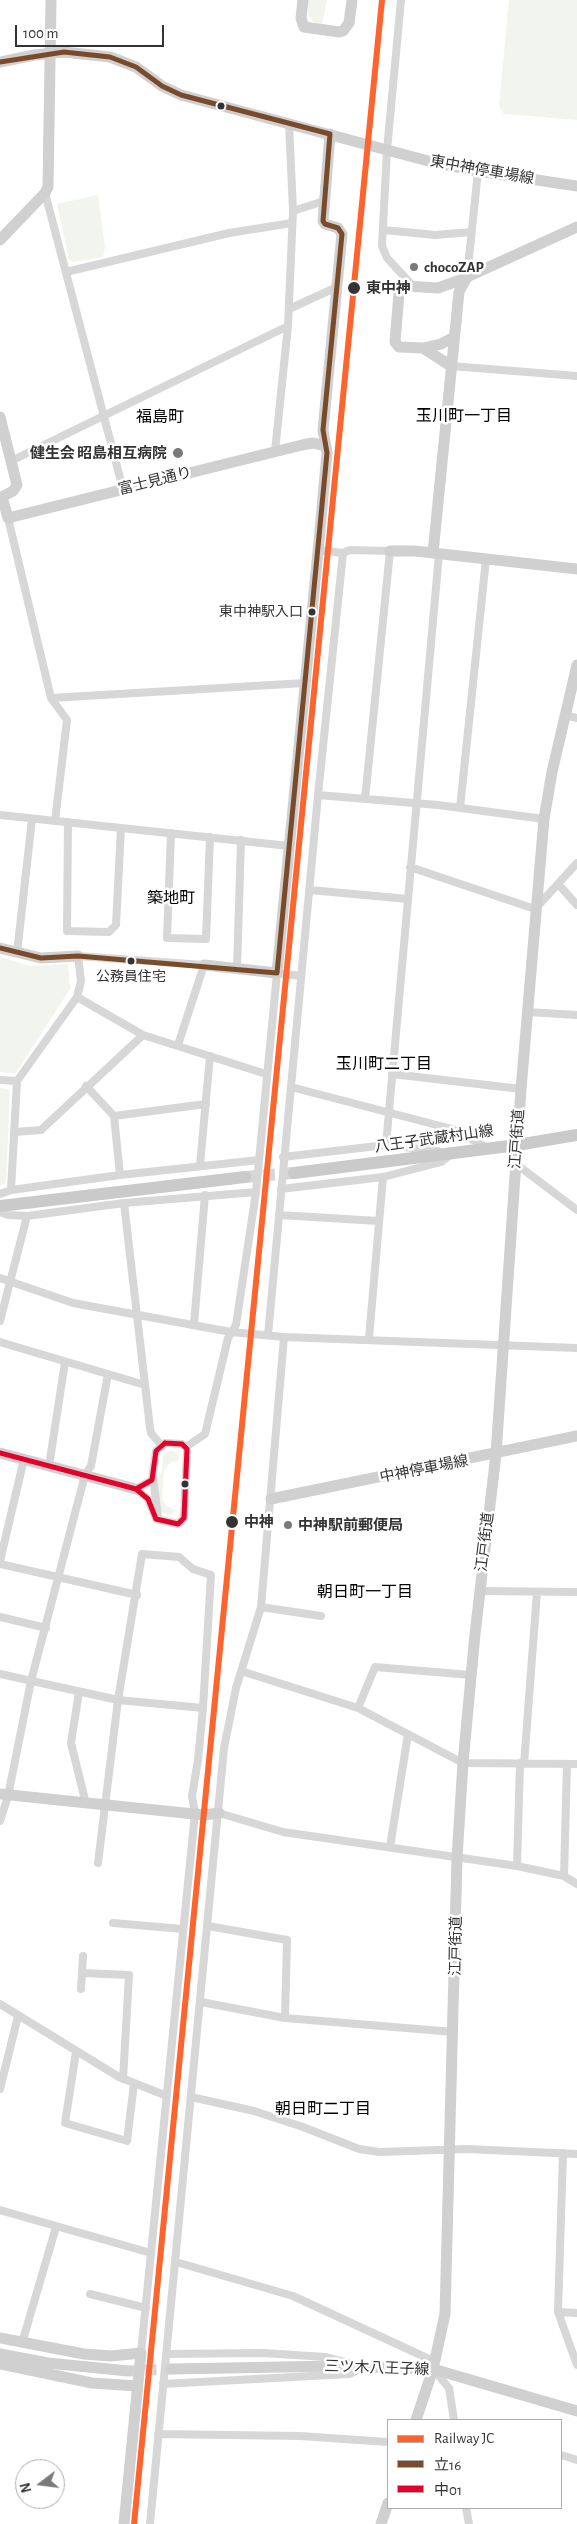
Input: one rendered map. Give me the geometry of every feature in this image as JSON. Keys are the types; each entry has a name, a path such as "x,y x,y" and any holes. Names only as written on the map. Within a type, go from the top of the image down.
{"main road":[{"name":"八王子武蔵村山線","path":"294,1173 517,1145 577,1134"},
{"path":"0,1206 245,1177"}],"street":[{"path":"0,240 45,193 50,178 52,0"},
{"path":"303,0 301,18 304,27 339,32 343,31 349,23 352,0"},
{"path":"401,0 387,150 383,252 413,286"},
{"name":"東中神停車場線","path":"0,62 50,53 78,53 120,60 181,95 387,150 478,172 577,186"},
{"path":"275,452 289,309 293,211 289,123"},
{"path":"186,1446 204,1434 228,1338 236,1325 256,1192 327,453 323,430 342,234 338,228 325,224 323,221 330,134"},
{"path":"386,1145 456,305 459,292 467,277 478,172"},
{"path":"45,193 123,489"},
{"path":"293,211 324,201"},
{"path":"66,272 229,233 292,223"},
{"path":"438,288 467,277 577,227"},
{"path":"384,230 435,235 471,232"},
{"path":"454,337 441,344 424,348 399,347 395,342 399,293 402,289 413,286 438,288 446,291 456,305"},
{"path":"289,309 337,287"},
{"path":"11,461 288,326"},
{"path":"424,348 452,366 577,376"},
{"path":"0,416 17,485 13,491 1,497 8,518 51,698 67,720 55,821"},
{"name":"富士見通り","path":"8,518 313,443 325,446"},
{"path":"318,550 343,553 350,550 436,553 577,569"},
{"path":"365,799 390,551"},
{"path":"268,1335 318,796 343,553"},
{"path":"460,808 486,559"},
{"name":"江戸街道","path":"416,2419 433,2369 445,2314 451,2150 457,1858 463,1763 496,1454 535,909 544,819 577,665"},
{"path":"51,698 305,683"},
{"path":"565,715 577,718"},
{"path":"318,796 415,803 544,819"},
{"path":"0,815 289,846"},
{"path":"17,953 32,819"},
{"path":"68,822 67,931 109,932 116,925 121,828"},
{"path":"171,833 167,938 206,939 210,837"},
{"path":"237,968 241,840"},
{"path":"410,867 535,909 577,863"},
{"path":"559,884 577,905"},
{"path":"310,890 408,899"},
{"path":"0,948 41,958 78,956 204,965 301,976"},
{"path":"12,1190 17,1081 77,996 80,980 78,956"},
{"path":"178,1045 204,965"},
{"path":"77,996 142,1035 266,1074"},
{"path":"528,1012 577,1015"},
{"path":"14,1132 41,1130 142,1035"},
{"path":"200,1165 210,1056"},
{"path":"392,1074 521,1089"},
{"path":"0,1080 17,1081"},
{"path":"86,1086 114,1116 120,1175"},
{"path":"291,1087 452,1129 488,1148"},
{"path":"114,1116 206,1104"},
{"path":"284,1157 386,1145 451,1153"},
{"path":"281,1189 383,1177 441,1162 451,1153"},
{"path":"0,1194 12,1190 120,1175 259,1160"},
{"path":"516,1164 577,1210"},
{"path":"369,1338 383,1177"},
{"path":"0,1212 8,1215 27,1216 124,1203 256,1192"},
{"path":"194,1324 205,1195"},
{"path":"124,1203 151,1433 161,1444"},
{"path":"279,1214 379,1221"},
{"path":"0,1321 27,1216"},
{"path":"0,1278 73,1303 231,1332 284,1337 369,1338 577,1347"},
{"path":"150,2524 226,1736 241,1671 261,1607 272,1499 284,1337"},
{"path":"0,1342 145,1385"},
{"path":"49,1466 66,1362"},
{"path":"0,1821 4,1795 31,1681 60,1578 85,1475 91,1466 108,1374"},
{"name":"中神停車場線","path":"272,1499 577,1436"},
{"path":"162,1522 157,1514 153,1477 156,1451 161,1444 169,1442 186,1446"},
{"path":"0,1453 136,1489 148,1499 156,1519 162,1522 178,1524 183,1520 188,1454 186,1446"},
{"path":"24,1459 0,1562 60,1578 137,1595"},
{"path":"136,1489 148,1483 153,1477"},
{"path":"98,1863 118,1700 137,1595 142,1554 179,1557 193,1568 211,1575 203,1708 192,1796 195,1813 124,2524"},
{"path":"480,1591 577,1592"},
{"path":"517,1866 522,1764 537,1592"},
{"path":"261,1607 321,1616"},
{"path":"0,1617 46,1628"},
{"path":"358,1708 375,1667 471,1675"},
{"path":"241,1671 358,1708 463,1763 577,1764"},
{"path":"0,1674 118,1700 203,1708"},
{"path":"79,1692 71,1743 86,1804"},
{"path":"390,1847 408,1734"},
{"path":"564,1876 568,1764"},
{"path":"4,1795 204,1815 218,1813 283,1832 517,1866 564,1876 577,1884"},
{"path":"113,1923 183,1929"},
{"path":"208,1926 287,1940 285,2018"},
{"path":"81,1989 83,1956"},
{"path":"82,1973 129,1975 123,2078"},
{"path":"201,2002 285,2018 454,2032"},
{"path":"0,2004 76,2052 123,2078 167,2096"},
{"path":"0,2089 18,2016"},
{"path":"76,2052 64,2123 127,2141 134,2084"},
{"path":"191,2097 262,2114 359,2149 380,2152 451,2150 577,2154"},
{"path":"563,2153 558,2312 577,2365"},
{"path":"0,2210 151,2253"},
{"path":"22,2343 56,2227"},
{"path":"176,2262 293,2296 427,2358 433,2369 449,2388 454,2419"},
{"path":"90,2294 146,2308"},
{"path":"558,2312 577,2313"},
{"path":"0,2338 91,2354 141,2353"},
{"path":"167,2354 263,2353 326,2357 366,2366"},
{"path":"0,2354 48,2364 128,2371"},
{"path":"0,2364 92,2383 137,2386"},
{"path":"164,2384 349,2374 366,2366"},
{"name":"三ツ木八王子線","path":"171,2369 366,2366 433,2369 576,2414"},
{"path":"158,2434 300,2436 387,2442"},
{"path":"562,2455 577,2460"},
{"path":"382,2524 387,2506"},
{"path":"466,2509 469,2524"}],"shaded area":[{"path":"308,0 327,0 322,24 316,23 310,18"},
{"path":"509,0 577,0 577,120 504,114 499,106"},
{"path":"98,195 105,248 103,257 73,262 69,259 57,204"},
{"path":"0,957 31,966 68,964 70,989 15,1074 0,1072"},
{"path":"0,1088 10,1090 6,1183 0,1186"},
{"path":"171,1450 177,1453 179,1457 178,1461 171,1462 164,1470 162,1498 166,1506 175,1510 172,1514 167,1515 160,1511 156,1482 162,1472 163,1456"}],"tunnel":[{"path":"245,1177 294,1173"},
{"path":"129,2371 171,2369"}],"rail line":[{"name":"JC","path":"134,2524 382,0"}],"transit line":[{"name":"立16","path":"0,62 64,52 110,57 136,67 162,86 181,95 330,134 323,221 325,224 338,228 342,234 323,430 327,453 277,973 78,956 41,958 0,948"},
{"name":"中01","path":"165,1443 182,1444 187,1449 184,1518 178,1524 156,1519 148,1499 136,1489 152,1480 156,1451 165,1443"},
{"name":"中01","path":"0,1453 136,1489"}],"place":[{"name":"chocoZAP","path":"414,267"},
{"name":"東中神","path":"354,288"},
{"name":"健生会 昭島相互病院","path":"178,453"},
{"name":"東中神駅入口","path":"312,612"},
{"name":"公務員住宅","path":"131,961"},
{"name":"中神","path":"232,1522"},
{"name":"中神駅前郵便局","path":"288,1525"}],"district":[{"name":"玉川町一丁目","path":"464,416"},
{"name":"福島町","path":"160,417"},
{"name":"築地町","path":"171,898"},
{"name":"玉川町二丁目","path":"384,1064"},
{"name":"朝日町一丁目","path":"365,1592"},
{"name":"朝日町二丁目","path":"323,2109"}]}
